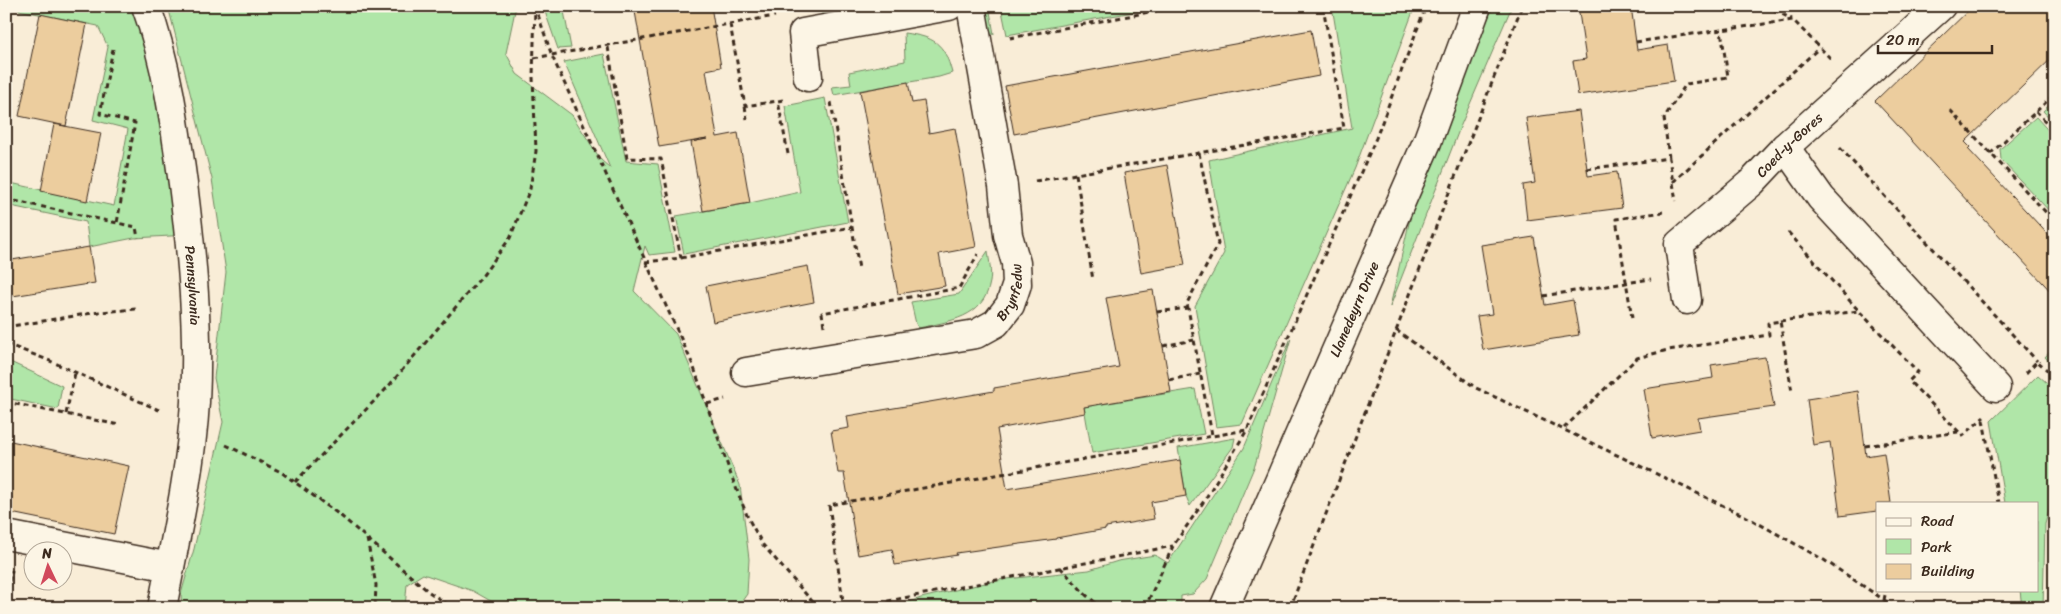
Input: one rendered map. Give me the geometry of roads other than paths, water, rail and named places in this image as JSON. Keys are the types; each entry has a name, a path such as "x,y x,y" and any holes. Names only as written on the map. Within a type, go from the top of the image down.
{"street":[{"name":"Pennsylvania","path":"146,6 167,84 180,159 192,255 195,324 195,403 184,494 162,608"},
{"path":"819,85 803,33 949,6"},
{"name":"Brynfedw","path":"746,372 976,334 996,323 1010,305 1017,284 1016,263 1008,235 1003,186 971,6"},
{"name":"Llanedeyrn Drive","path":"1224,608 1427,142 1477,6"},
{"name":"Coed-y-Gores","path":"1686,300 1680,244 1752,182 1784,147 1941,6"},
{"path":"1784,147 1821,198 1996,387"},
{"path":"6,535 170,567"}]}
